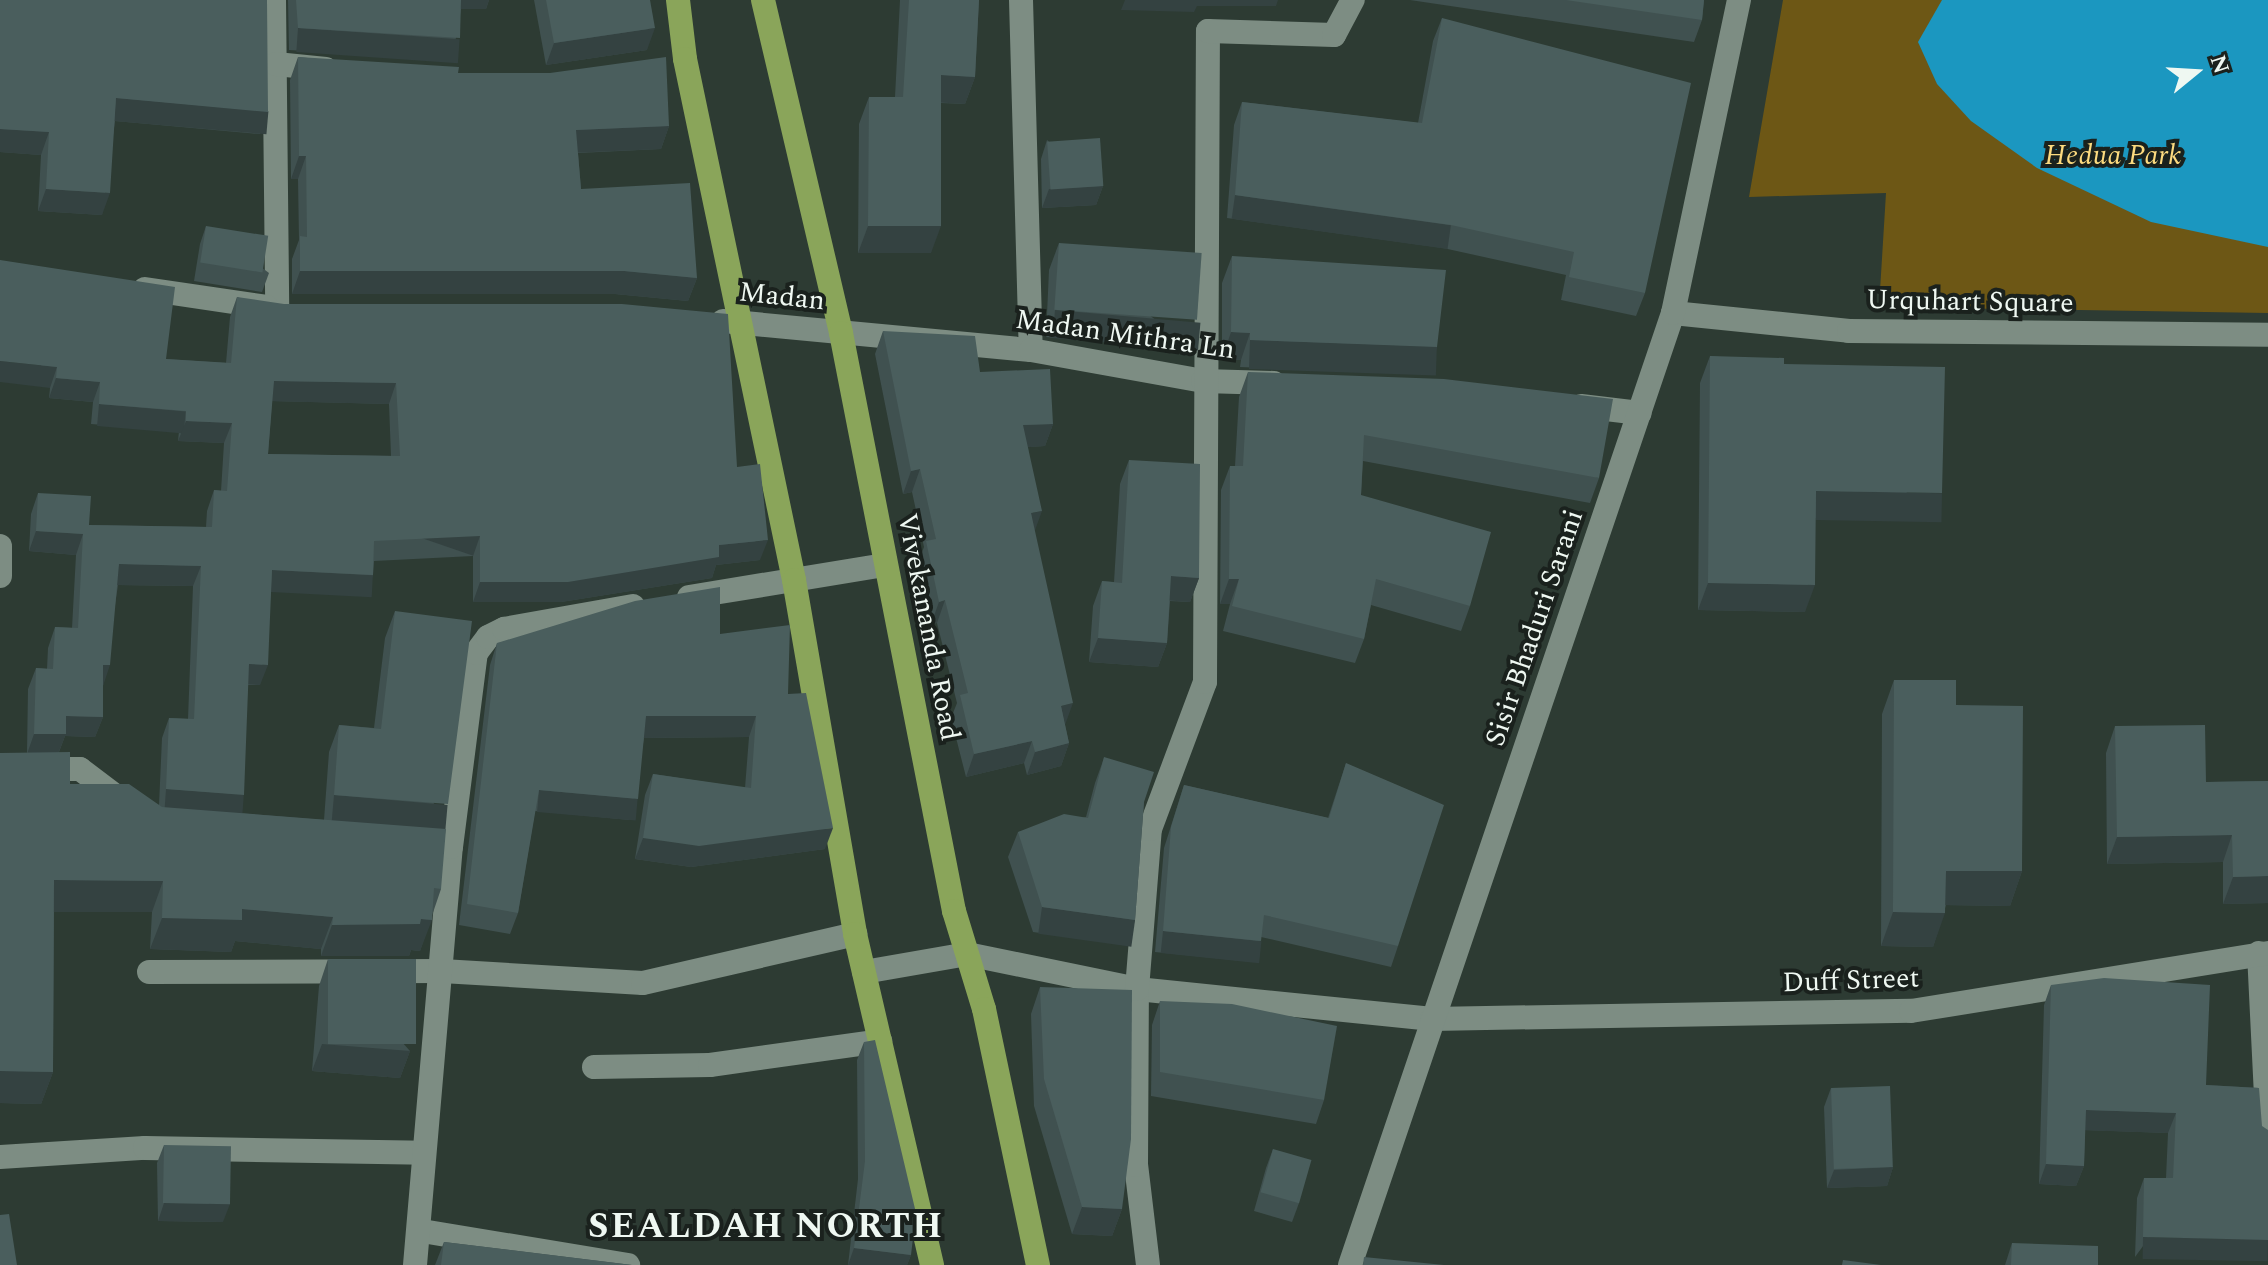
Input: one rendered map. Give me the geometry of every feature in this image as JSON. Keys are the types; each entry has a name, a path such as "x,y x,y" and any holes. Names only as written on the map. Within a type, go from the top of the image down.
{"main road":[{"path":"678,0 685,59 743,323 794,580 855,934 932,1265"},
{"name":"Vivekananda Road","path":"763,0 841,333 954,911 967,954 1038,1265"}],"street":[{"path":"274,0 277,309"},
{"path":"1021,0 1031,350"},
{"path":"1148,1265 1136,1165 1137,989 1150,829 1205,682 1203,381 1208,31 1334,35 1353,0"},
{"name":"Sisir Bhaduri Sarani","path":"1350,1265 1673,313 1739,0"},
{"path":"656,64 685,59"},
{"path":"276,64 350,71"},
{"path":"123,286 277,309 308,309"},
{"name":"Urquhart Square","path":"1673,313 1849,331 2268,335"},
{"name":"Madan","path":"700,318 841,333"},
{"name":"Madan Mithra Ln","path":"841,333 1031,350 1203,381 1296,384"},
{"path":"1561,404 1640,413"},
{"path":"0,546 0,576"},
{"path":"415,1265 422,1231 424,1153 451,847 469,679 476,653 488,637 539,621 884,565"},
{"path":"0,769 80,769 140,815"},
{"path":"422,845 451,847"},
{"path":"149,972 442,971 643,983 855,934"},
{"path":"2263,953 2268,1139"},
{"name":"Duff Street","path":"967,954 1137,989 1432,1019 1911,1011 2263,953"},
{"path":"864,972 967,954"},
{"path":"594,1067 710,1065 880,1041"},
{"path":"0,1157 145,1148 424,1153"},
{"path":"422,1231 628,1265"}],"green space":[{"name":"Hedua Park","path":"1783,0 2268,0 2268,313 1879,307 1886,193 1749,197"}],"water":[{"path":"1942,0 2268,0 2268,247 2151,222 2037,168 1971,121 1937,84 1918,42"}],"building":[{"path":"0,0 267,0 268,112 116,98 110,193 46,189 49,132 0,129"},
{"path":"296,0 461,0 460,38 298,28"},
{"path":"546,0 650,0 655,28 554,43"},
{"path":"909,0 979,0 975,77 941,75 941,226 868,226 869,97 903,97"},
{"path":"1566,0 1704,0 1702,20"},
{"path":"1442,18 1691,83 1645,293 1569,277 1574,252 1451,225 1235,195 1242,102 1422,123"},
{"path":"298,57 459,67 458,73 550,73 666,57 669,126 576,130 581,189 690,183 697,278 624,271 300,271 300,236 307,237 306,156 299,156"},
{"path":"1100,138 1103,186 1050,190 1047,142"},
{"path":"206,226 268,236 262,272 200,263"},
{"path":"1059,243 1202,253 1197,320 1054,310"},
{"path":"1232,256 1446,270 1437,347 1250,340 1250,333 1231,332"},
{"path":"0,260 175,287 166,359 231,363 237,297 284,304 622,304 728,314 737,467 760,464 768,540 719,545 719,557 568,582 480,582 480,536 374,541 373,575 272,570 268,665 249,664 244,795 166,789 169,718 194,719 201,566 119,564 110,665 103,665 103,717 66,716 66,734 34,734 36,668 53,669 55,627 78,628 83,534 36,531 38,493 91,496 89,525 212,527 214,490 227,491 232,423 186,421 186,411 99,404 100,382 56,378 57,367 0,361","holes":["274,381 396,383 400,456 268,454"]},
{"path":"883,331 975,336 980,372 1050,369 1053,424 1023,425 1042,511 1031,513 1073,703 1061,706 1069,743 1035,752 1032,741 974,754 960,695 968,693 945,600 939,602 926,541 936,539 920,469 911,471"},
{"path":"1710,356 1784,358 1784,364 1945,367 1942,493 1816,491 1815,585 1708,583"},
{"path":"1248,372 1444,379 1613,399 1599,478 1364,435 1361,495 1491,532 1470,606 1376,579 1364,639 1232,606 1239,579 1229,579 1230,466 1243,466"},
{"path":"1129,460 1200,464 1199,578 1171,576 1167,643 1098,638 1102,581 1122,583"},
{"path":"720,587 720,634 790,625 788,694 806,693 833,828 699,846 643,838 653,774 751,788 756,716 646,716 638,799 539,790 518,913 467,904 497,643 635,601"},
{"path":"395,611 472,621 448,804 334,795 339,725 381,729"},
{"path":"1894,680 1956,680 1956,705 2023,706 2022,871 1946,871 1945,913 1893,912"},
{"path":"2205,725 2206,782 2268,781 2268,876 2233,877 2232,835 2117,837 2115,726"},
{"path":"70,752 70,784 129,784 162,807 446,829 441,889 434,888 432,920 421,919 420,924 332,925 333,917 242,909 242,920 162,918 163,881 54,880 53,1072 0,1071 0,753"},
{"path":"1104,757 1154,772 1144,802 1135,920 1042,907 1018,832 1064,814 1088,818"},
{"path":"1346,763 1444,805 1398,946 1264,915 1261,941 1163,931 1171,827 1184,785 1329,818"},
{"path":"328,959 416,959 416,1044 328,1044"},
{"path":"2104,978 2210,985 2206,1085 2259,1088 2262,1126 2268,1130 2268,1240 2143,1237 2144,1178 2173,1178 2176,1113 2086,1110 2084,1166 2046,1164 2051,985"},
{"path":"1040,987 1132,990 1131,1139 1122,1209 1082,1207 1044,1079"},
{"path":"1160,1001 1232,1004 1337,1026 1324,1100 1160,1072"},
{"path":"875,1040 916,1213 911,1255 854,1248 865,1161 864,1042"},
{"path":"1890,1086 1893,1167 1834,1169 1831,1088"},
{"path":"164,1145 231,1146 230,1204 163,1203"},
{"path":"1273,1149 1311,1160 1299,1203 1261,1192"},
{"path":"9,1214 17,1265 0,1265 0,1215"},
{"path":"444,1242 632,1265 441,1265"},
{"path":"2012,1243 2098,1246 2098,1265 2011,1265"},
{"path":"1364,1257 1444,1265 1363,1265"},
{"path":"1843,1260 1881,1265 1842,1265"}],"district":[{"name":"SEALDAH NORTH","path":"766,1227"}]}
